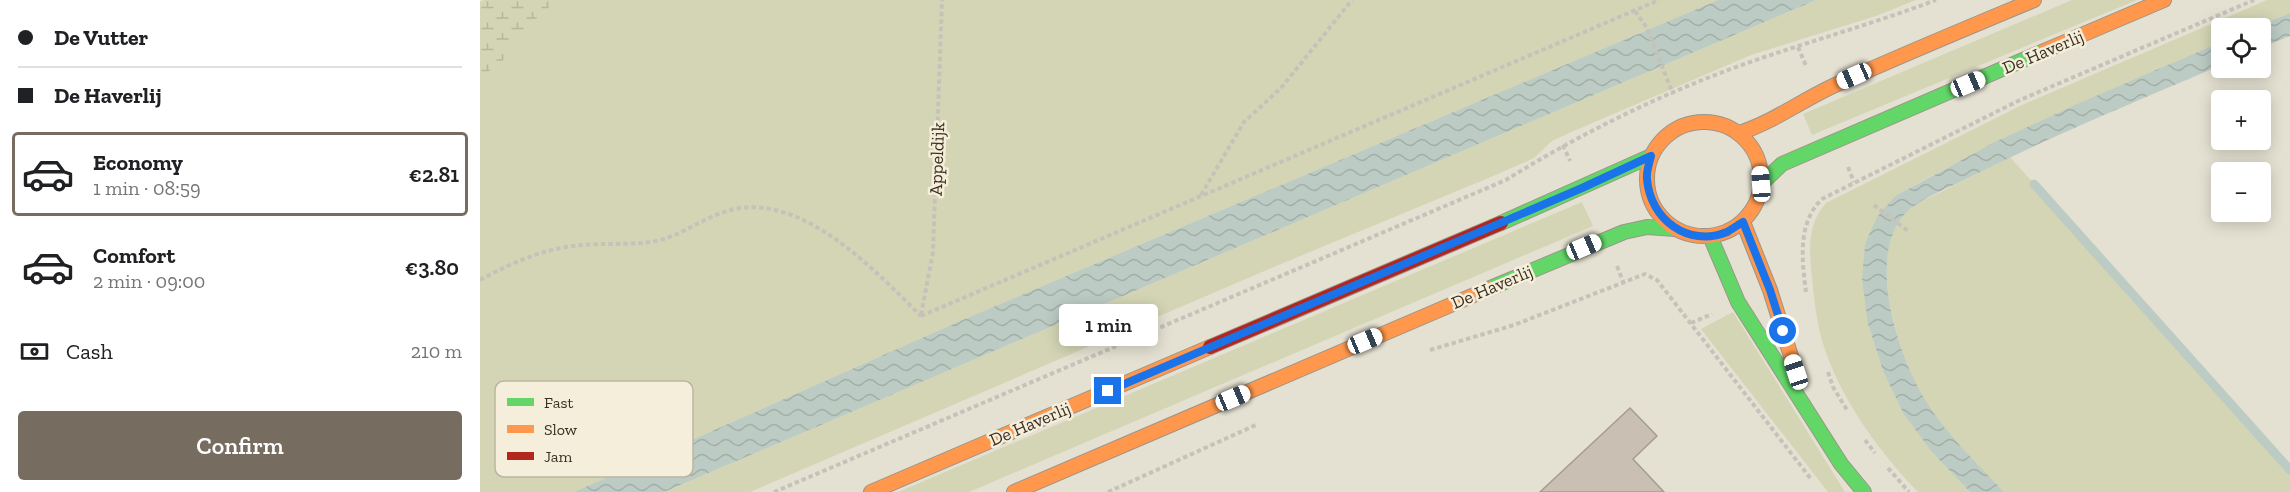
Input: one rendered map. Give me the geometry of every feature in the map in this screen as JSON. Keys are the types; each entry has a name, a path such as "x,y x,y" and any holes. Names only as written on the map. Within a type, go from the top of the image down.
{"street":[{"path":"1739,133 1761,126 1818,93 1861,73 2034,0"},
{"name":"De Haverlij","path":"1761,184 1782,164 2164,0"},
{"path":"1707,121 1724,124 1739,133 1753,147 1760,165 1761,184 1755,205 1743,222 1727,231 1710,236 1693,235 1675,229 1660,215 1650,197 1647,177 1651,156 1660,141 1673,130 1690,123 1707,121"},
{"name":"De Haverlij","path":"871,492 1561,197 1651,156"},
{"path":"1743,222 1770,290 1810,414"},
{"name":"De Haverlij","path":"1014,492 1606,238 1639,227 1653,225 1675,229"},
{"path":"1710,236 1738,302 1841,464 1864,492"}],"path":[{"name":"Appeldijk","path":"921,316 933,252 942,0"},
{"path":"1200,197 1244,122 1281,88 1352,0"},
{"path":"480,280 539,252 580,245 663,240 719,213 737,208 761,208 781,212 829,233 866,262 921,316 1659,0"},
{"path":"774,492 1506,180 1563,145 1673,94 1752,62 1878,22 1936,0"},
{"path":"1806,297 1802,261 1803,235 1813,208 1822,199 2020,100 2254,0"},
{"path":"1635,11 1647,28 1673,94"},
{"path":"1874,205 1908,231"},
{"path":"1419,353 1514,325 1645,274 1658,279 1813,483"},
{"path":"1826,367 1833,387 1850,416"},
{"path":"1108,492 1269,419"},
{"path":"1861,435 1881,459"},
{"path":"1887,467 1909,492"}],"green space":[{"path":"484,0 557,0 520,33 506,58 480,78 480,2"},
{"path":"557,0 1718,0 967,318 693,439 693,381 495,381 495,477 608,477 574,492 480,492 480,78 506,58 520,33"},
{"path":"1816,0 1916,0 1876,16 1751,55 1569,133 1552,141 1534,158 1498,174 1281,264 750,492 664,492"},
{"path":"2072,0 2137,0 1812,135 1803,114"},
{"path":"2267,0 2290,0 2290,13 2271,21 2271,18 2225,18"},
{"path":"2211,24 2211,46 2015,134 1895,196 1868,324 1883,371 1903,413 1931,451 1970,492 1918,492 1888,458 1860,420 1828,359 1814,300 1810,257 1812,229 1826,203 2022,105"},
{"path":"2010,157 2290,470 2290,492 2004,492 1943,427 1916,384 1897,334 1890,305 1887,277 1888,251 1895,228 1909,210 1926,199"},
{"path":"1582,202 1593,226 969,492 898,492"},
{"path":"1733,312 1845,492 1828,492 1701,329"}],"water":[{"path":"1718,0 1816,0 664,492 574,492 608,477 693,477 693,439 967,318"},
{"path":"2290,13 2290,36 2271,44 2271,21"},
{"path":"2211,46 2211,69 2064,132 1939,192 1908,211 1895,229 1888,252 1887,278 1890,306 1906,361 1916,384 1935,415 2004,492 1970,492 1931,451 1903,413 1883,371 1868,324 1862,279 1865,244 1877,217 1895,196 1995,142"}],"building":[{"path":"1630,408 1657,436 1633,459 1664,492 1540,492"}],"waterway":[{"path":"2034,184 2290,470"}],"traffic: fast":[{"path":"1761,184 1782,164 2044,51"},
{"path":"1501,223 1651,156"},
{"path":"1488,289 1624,232 1647,227 1675,229"},
{"path":"1710,236 1738,302 1841,464 1864,492"}],"traffic: slow":[{"path":"1739,133 1764,123 1833,86 2034,0"},
{"path":"2044,51 2164,0"},
{"path":"1704,122 1726,126 1744,139 1757,157 1761,179 1757,201 1744,219 1726,232 1704,236 1682,232 1664,219 1651,201 1647,179 1651,157 1664,139 1682,126 1704,122"},
{"path":"1743,222 1770,290 1796,372"},
{"path":"1014,492 1488,289"},
{"path":"871,492 1210,347"}],"traffic: jam":[{"path":"1210,347 1501,223"}],"route":[{"path":"1108,391 1582,188 1651,156 1647,177 1650,197 1660,215 1675,229 1693,235 1710,236 1727,231 1743,222 1770,290 1783,331"}]}
